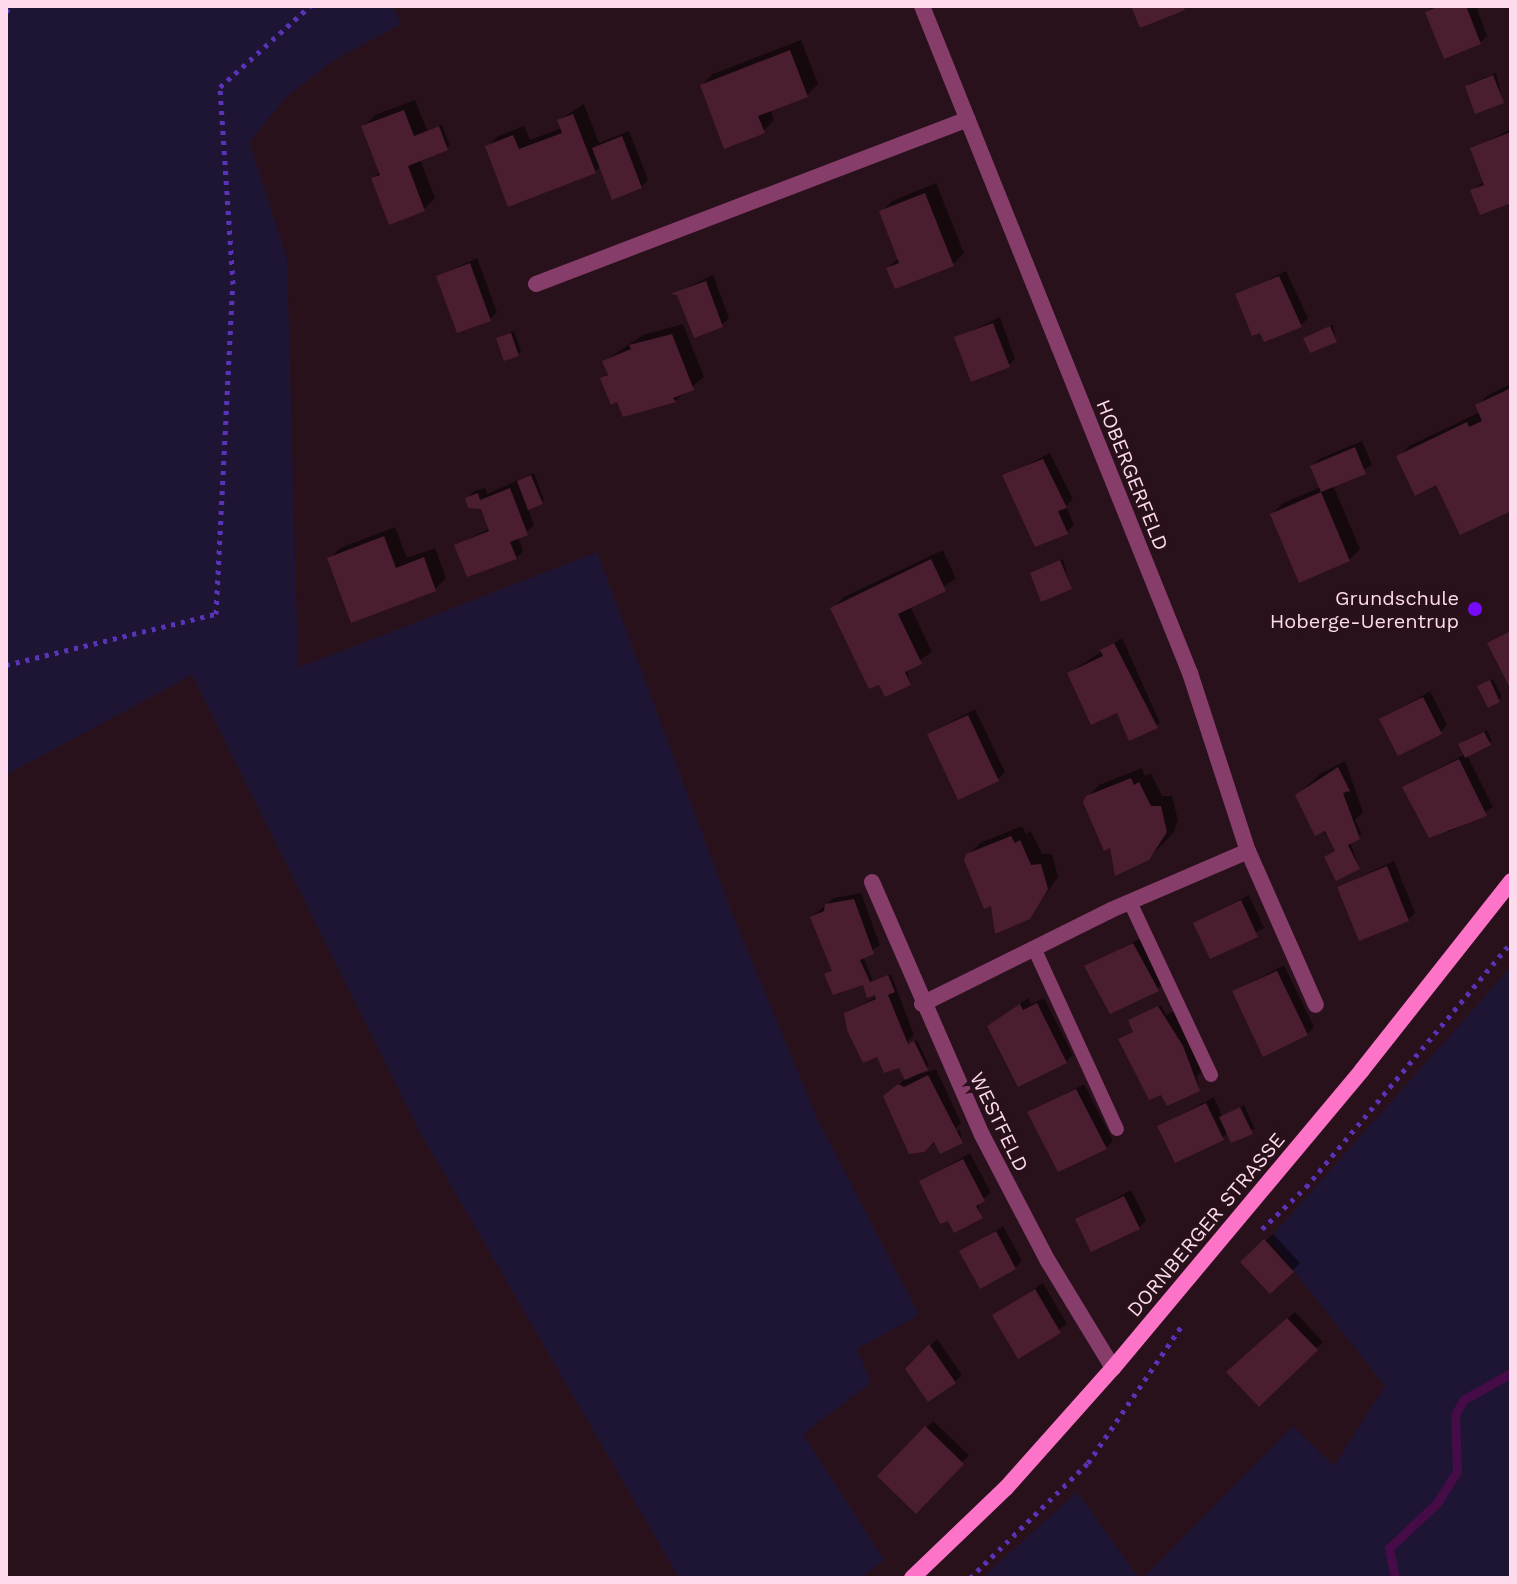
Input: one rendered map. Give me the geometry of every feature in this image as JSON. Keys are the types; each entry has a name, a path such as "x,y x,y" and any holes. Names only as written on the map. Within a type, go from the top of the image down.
{"street":[{"name":"HOBERGERFELD","path":"922,6 1190,673 1248,851 1316,1005"},
{"path":"536,284 967,119"},
{"path":"922,1004 1130,902 1248,851"},
{"name":"DORNBERGER STRASSE","path":"912,1578 1006,1488 1113,1368 1362,1070 1511,881"},
{"name":"WESTFELD","path":"872,882 922,1004 1040,1247 1113,1368"}],"lane":[{"path":"1130,902 1211,1075"},
{"path":"1034,948 1117,1129"}],"path":[{"path":"6,12 11,6"},
{"path":"6,665 216,614 233,284 220,87 310,6"},
{"path":"1256,1234 1306,1187 1511,943"},
{"path":"970,1578 1088,1463 1188,1315"}],"shaded area":[{"path":"6,6 393,6 401,24 331,62 287,97 249,142 287,258 298,668 597,552 732,913 817,1118 919,1315 857,1349 871,1383 803,1434 884,1560 862,1578 679,1578 421,1134 192,675 6,775"},
{"path":"1511,967 1511,1578 1143,1578 1293,1426 1334,1466 1385,1386 1269,1239"},
{"path":"1077,1492 1139,1578 982,1578"}],"building":[{"path":"1131,6 1183,6 1185,10 1140,28"},
{"path":"1439,6 1466,6 1481,44 1444,59 1425,12"},
{"path":"790,50 808,97 758,116 765,133 724,149 700,85"},
{"path":"1493,75 1504,103 1475,114 1465,86"},
{"path":"404,110 414,136 439,126 448,150 408,166 425,211 389,225 371,178 380,175 361,126"},
{"path":"573,114 596,173 508,207 485,146 513,135 519,149 562,133 557,120"},
{"path":"1511,132 1511,203 1480,215 1470,190 1484,185 1470,148"},
{"path":"622,136 642,188 612,200 592,148"},
{"path":"925,193 954,266 895,289 886,268 899,263 879,211"},
{"path":"470,263 491,321 457,333 436,276"},
{"path":"1279,276 1302,327 1264,342 1260,333 1252,336 1235,294"},
{"path":"706,281 723,327 694,338 677,295 670,294"},
{"path":"993,323 1010,367 971,382 954,337"},
{"path":"1330,326 1337,342 1310,353 1303,338"},
{"path":"511,333 519,356 504,361 496,338"},
{"path":"672,334 694,390 673,398 676,402 623,417 617,402 611,405 600,378 608,375 602,361 631,349 629,345"},
{"path":"1511,388 1511,511 1460,535 1436,485 1415,496 1396,456 1467,422 1469,427 1482,421 1475,405"},
{"path":"1355,447 1366,474 1321,492 1310,466"},
{"path":"1043,459 1067,508 1058,511 1068,534 1035,547 1002,475"},
{"path":"531,475 543,504 528,510 517,481"},
{"path":"510,488 528,535 510,542 517,559 467,577 454,545 489,531 481,509 468,508 465,498 478,493 480,500"},
{"path":"1321,492 1350,561 1299,583 1270,514"},
{"path":"384,536 396,568 424,557 436,591 351,623 327,558"},
{"path":"931,559 946,591 898,614 922,664 905,672 911,685 885,697 879,685 869,689 830,608"},
{"path":"1060,560 1072,589 1041,602 1030,573"},
{"path":"1511,631 1511,690 1487,643"},
{"path":"1114,643 1158,728 1129,741 1117,713 1091,725 1067,673 1103,656 1100,650"},
{"path":"1490,680 1500,702 1488,708 1477,686"},
{"path":"1423,697 1442,734 1398,756 1379,719"},
{"path":"968,715 999,781 958,800 927,734"},
{"path":"1484,732 1491,745 1465,758 1458,744"},
{"path":"1459,759 1487,816 1429,838 1402,787"},
{"path":"1338,767 1350,791 1343,793 1360,839 1348,845 1360,869 1336,881 1324,857 1335,851 1325,831 1315,836 1295,795"},
{"path":"1131,778 1134,785 1139,782 1151,806 1161,806 1167,832 1149,860 1115,876 1110,848 1104,851 1083,802 1086,796"},
{"path":"1011,836 1015,843 1020,840 1031,865 1041,864 1048,889 1030,919 995,934 991,906 984,909 964,860 966,854"},
{"path":"1387,866 1409,921 1359,941 1337,887"},
{"path":"854,899 874,954 860,960 870,982 888,975 895,992 888,995 908,1044 914,1041 928,1070 905,1080 899,1068 884,1073 877,1057 863,1063 847,1030 844,1013 876,999 875,995 867,998 863,985 833,995 824,974 832,971 810,917 824,911 825,904"},
{"path":"1241,900 1258,937 1210,959 1193,923"},
{"path":"1133,943 1159,991 1110,1014 1084,966"},
{"path":"1277,971 1308,1035 1263,1057 1232,991"},
{"path":"1037,1003 1067,1063 1018,1087 987,1026 1020,1004 1023,1010"},
{"path":"1158,1006 1183,1046 1200,1091 1167,1106 1161,1095 1149,1100 1118,1039 1133,1032 1128,1020"},
{"path":"928,1075 963,1143 940,1154 934,1142 924,1152 909,1154 883,1096 898,1084 904,1087"},
{"path":"1076,1089 1107,1149 1058,1172 1027,1112"},
{"path":"1206,1103 1224,1140 1175,1163 1157,1126"},
{"path":"1240,1107 1253,1134 1231,1143 1219,1117"},
{"path":"963,1159 985,1201 976,1206 983,1218 954,1233 948,1221 940,1224 919,1181"},
{"path":"1124,1196 1140,1229 1091,1252 1075,1219"},
{"path":"996,1231 1016,1269 980,1289 959,1251"},
{"path":"1264,1239 1294,1272 1270,1294 1240,1262"},
{"path":"1035,1289 1061,1333 1018,1359 992,1315"},
{"path":"1287,1318 1318,1350 1259,1407 1226,1372"},
{"path":"929,1344 956,1383 928,1402 905,1369"},
{"path":"925,1426 964,1464 916,1514 877,1476"}],"waterway":[{"path":"1395,1578 1389,1548 1437,1503 1457,1471 1455,1415 1463,1400 1511,1373"}],"place":[{"name":"Grundschule Hoberge-Uerentrup","path":"1475,609"}]}
